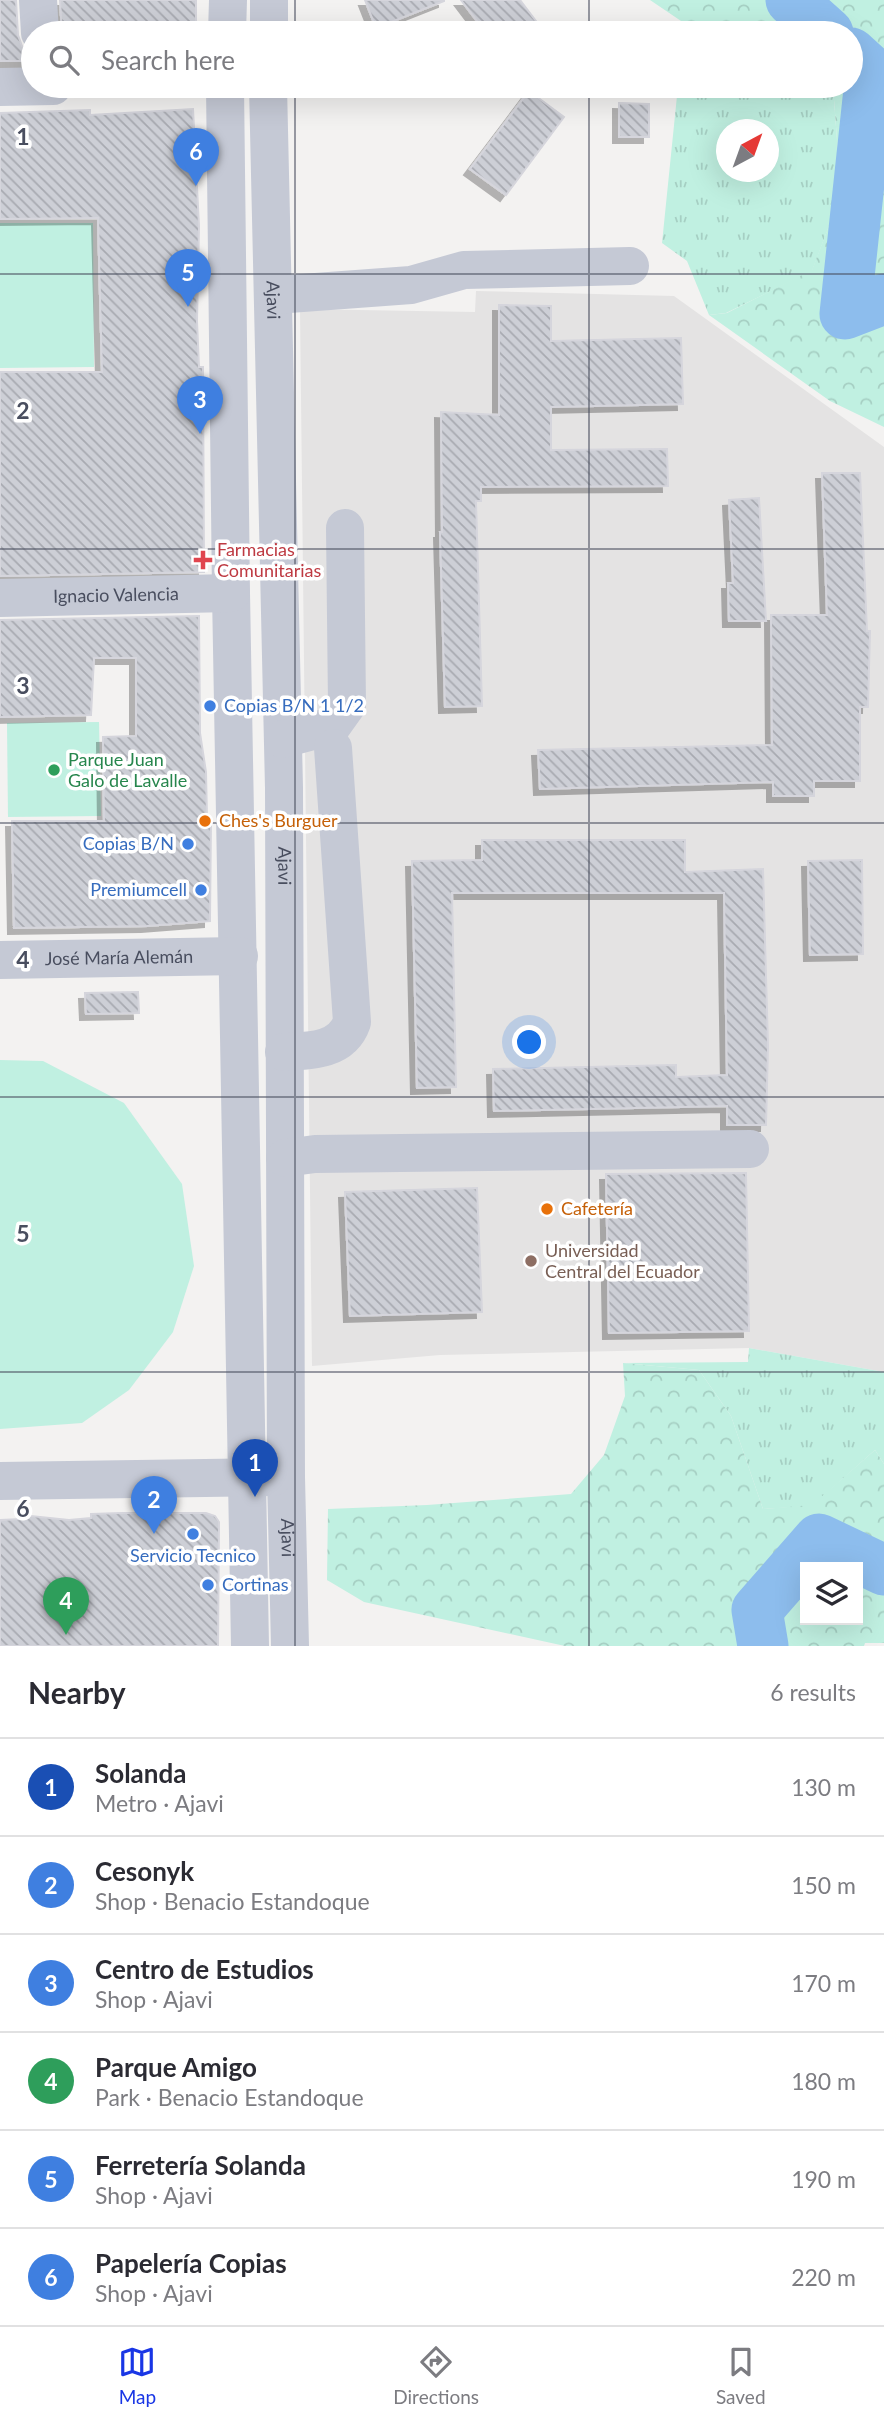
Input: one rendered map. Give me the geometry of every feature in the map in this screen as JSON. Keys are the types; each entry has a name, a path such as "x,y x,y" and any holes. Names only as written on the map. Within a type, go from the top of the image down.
{"street":[{"path":"38,0 39,21"},
{"path":"227,21 228,0"},
{"path":"269,21 270,0"},
{"path":"0,87 21,86"},
{"path":"225,98 230,593 239,956 250,1646"},
{"name":"Ajavi","path":"268,98 275,295 284,788 286,1477 290,1646"},
{"path":"275,295 411,285 464,270 630,266"},
{"path":"283,739 332,726 347,705 345,528"},
{"name":"Ignacio Valencia","path":"0,598 230,593"},
{"path":"285,1052 310,1051 331,1046 349,1031 352,1022 343,876 334,788 334,748"},
{"path":"284,788 334,788"},
{"path":"284,880 343,876"},
{"name":"José María Alemán","path":"0,960 239,956"},
{"path":"285,1158 315,1154 750,1149"},
{"path":"0,1481 286,1477"}],"shaded area":[{"path":"476,291 674,296 884,447 884,1372 749,1348 440,1355 312,1366 300,309 475,312"}],"green space":[{"path":"650,0 884,0 884,427 830,401 709,315 727,313 812,270 841,194 834,98 863,98 863,21 681,21"},
{"path":"677,98 834,98 841,194 812,271 726,313 709,315 687,261 662,243"},
{"path":"0,223 93,223 94,367 0,368"},
{"name":"Parque Juan Galo de Lavalle","path":"99,722 101,816 8,817 7,723"},
{"path":"0,1060 43,1061 124,1103 182,1184 194,1266 173,1332 129,1390 82,1423 0,1429"},
{"path":"749,1348 884,1372 884,1464 875,1450 812,1506 763,1509 731,1416 699,1370 623,1363 748,1362"},
{"path":"623,1363 699,1370 731,1416 763,1509 812,1505 875,1450 884,1464 884,1643 865,1643 864,1646 565,1646 364,1602 327,1580 328,1509 427,1505 571,1494 604,1455 625,1396"}],"building":[{"path":"0,0 16,0 21,61 0,61"},
{"path":"60,0 196,0 196,21 61,21"},
{"path":"365,0 444,0 394,21 373,21"},
{"path":"461,0 520,0 536,21 477,21"},
{"path":"524,98 538,98 564,117 506,195 470,169"},
{"path":"619,103 649,104 649,137 619,137"},
{"path":"193,109 199,226 197,321 199,367 203,367 204,572 0,576 0,372 102,372 98,218 0,219 0,113 90,110 90,115"},
{"path":"499,305 551,306 551,341 681,338 683,404 551,407 551,450 667,449 668,486 481,487 481,501 476,501 482,706 445,707 440,532 441,412 499,415"},
{"path":"822,473 860,473 867,631 870,631 868,707 860,707 860,781 814,781 814,796 773,796 773,782 540,789 538,750 772,745 771,615 827,615"},
{"path":"759,498 766,621 729,621 728,583 733,583 729,500"},
{"path":"199,616 200,733 206,772 207,818 211,818 210,921 147,926 14,928 12,821 104,821 103,737 136,736 136,658 94,658 91,715 0,717 0,620"},
{"path":"482,840 685,840 685,872 763,869 768,1046 766,1125 727,1125 727,1106 494,1111 493,1069 676,1065 676,1077 727,1075 724,893 452,893 456,1087 417,1088 412,861 482,860"},
{"path":"862,860 863,954 810,955 808,861"},
{"path":"138,992 139,1013 86,1014 85,993"},
{"path":"746,1173 749,1331 609,1333 606,1174"},
{"path":"477,1188 482,1312 350,1316 345,1192"},
{"path":"206,1513 215,1516 219,1522 218,1646 0,1646 0,1520 22,1519 22,1515 69,1520 91,1518 91,1514"}],"waterway":[{"path":"791,0 815,21"},
{"path":"863,64 871,71 845,314 884,299"},
{"path":"763,1646 757,1610 819,1539 884,1570"}],"place":[{"name":"Papelería Copias","path":"196,186"},
{"name":"Ferretería Solanda","path":"188,307"},
{"name":"Centro de Estudios","path":"200,434"},
{"name":"Farmacias Comunitarias","path":"203,560"},
{"name":"Copias B/N 1 1/2","path":"210,706"},
{"name":"Parque Juan Galo de Lavalle","path":"54,770"},
{"name":"Ches's Burguer","path":"205,821"},
{"name":"Copias B/N","path":"188,844"},
{"name":"Premiumcell","path":"201,890"},
{"name":"Cafetería","path":"547,1209"},
{"name":"Universidad Central del Ecuador","path":"531,1261"},
{"name":"Solanda","path":"255,1497"},
{"name":"Cesonyk","path":"154,1534"},
{"name":"Servicio Tecnico","path":"193,1534"},
{"name":"Cortinas","path":"208,1585"},
{"name":"Parque Amigo","path":"66,1635"}]}
